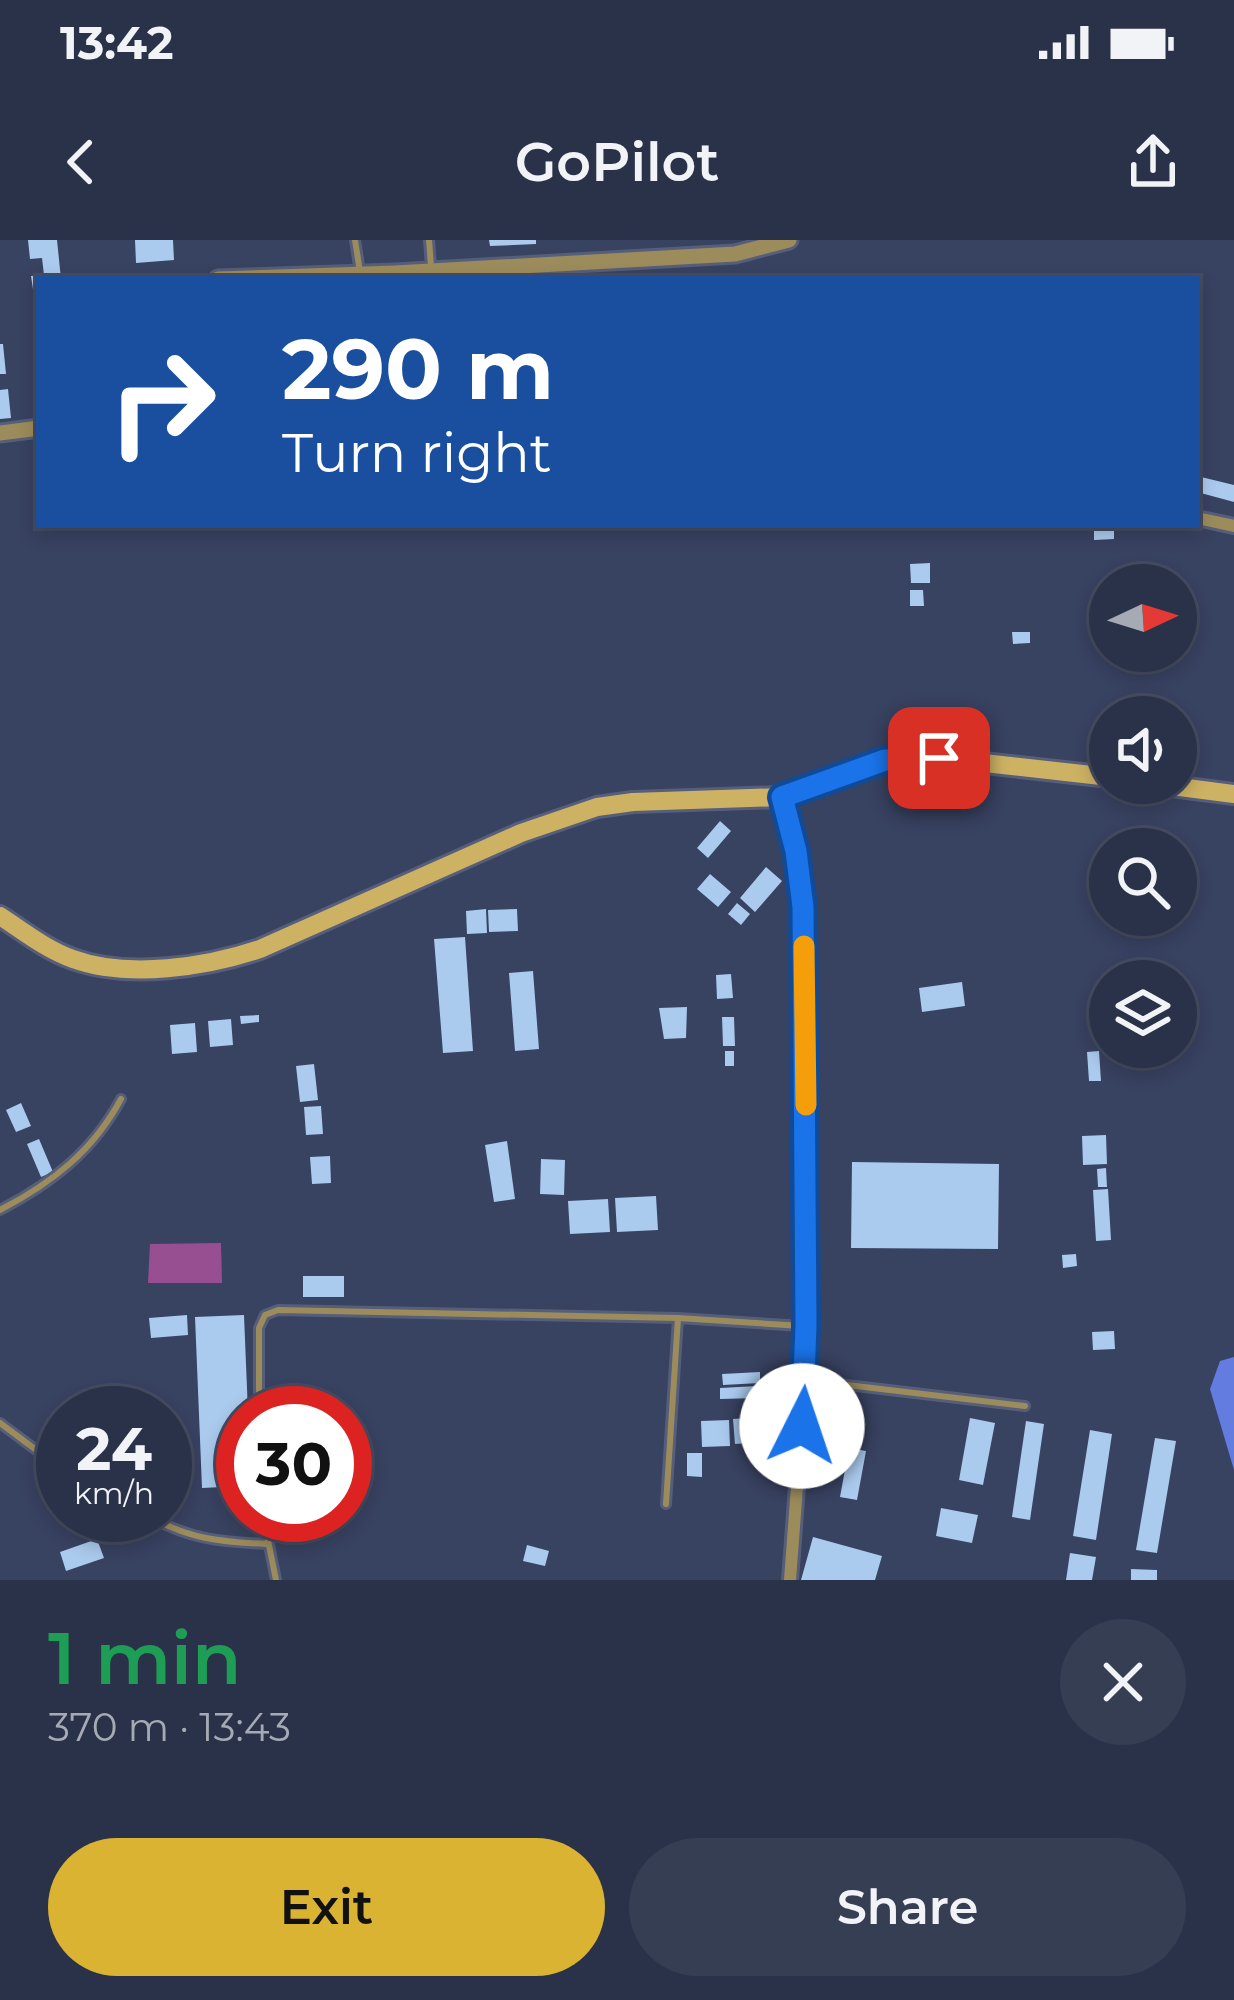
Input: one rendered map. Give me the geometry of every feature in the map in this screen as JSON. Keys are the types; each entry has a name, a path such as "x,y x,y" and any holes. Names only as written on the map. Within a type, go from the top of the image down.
{"main road":[{"path":"0,916 74,960 115,968 179,967 260,949 521,833 597,807 782,797 885,760 939,758 1089,775"},
{"path":"1197,789 1234,794"}],"street":[{"path":"303,276 445,273 735,254 781,241"},
{"path":"0,433 36,428"},
{"path":"1200,519 1234,526"},
{"path":"782,797 796,851 803,907 805,1380 790,1580"}],"lane":[{"path":"355,240 360,274"},
{"path":"429,240 445,273"},
{"path":"547,276 559,262"},
{"path":"0,1210 74,1163 121,1099"},
{"path":"259,1386 260,1328 265,1315 278,1310 678,1318 806,1326"},
{"path":"666,1504 678,1318"},
{"path":"805,1380 1025,1406"},
{"path":"0,1424 36,1450"},
{"path":"192,1535 267,1544 276,1580"}],"shaded area":[{"path":"221,1243 222,1283 148,1283 150,1244"}],"water":[{"path":"1234,1357 1234,1470 1210,1389 1220,1361"}],"building":[{"path":"28,240 57,240 61,276 36,276 36,296 31,276 44,275 42,258 30,259"},
{"path":"135,240 173,240 174,260 136,263"},
{"path":"489,240 536,240 536,244 490,246"},
{"path":"3,344 6,374 0,374"},
{"path":"8,389 11,418 0,419 0,390"},
{"path":"1200,477 1234,485 1234,502 1200,493"},
{"path":"1094,528 1114,528 1114,539 1094,540"},
{"path":"930,563 930,583 911,583 910,564"},
{"path":"910,590 923,590 924,606 910,606"},
{"path":"1012,632 1030,632 1030,643 1013,644"},
{"path":"720,821 731,831 708,858 697,848"},
{"path":"766,867 782,881 755,912 740,898"},
{"path":"710,874 731,892 718,907 697,889"},
{"path":"737,903 750,914 741,925 728,914"},
{"path":"486,909 487,933 467,934 466,911"},
{"path":"517,909 518,931 489,932 488,910"},
{"path":"465,937 473,1051 443,1053 434,939"},
{"path":"533,971 539,1049 515,1051 509,973"},
{"path":"731,974 733,998 717,999 716,975"},
{"path":"962,982 965,1006 922,1012 919,988"},
{"path":"687,1007 686,1038 664,1039 659,1008"},
{"path":"259,1015 259,1022 241,1024 240,1016"},
{"path":"722,1017 734,1017 735,1046 723,1046"},
{"path":"231,1019 233,1045 210,1047 208,1021"},
{"path":"195,1023 197,1052 172,1054 170,1025"},
{"path":"725,1051 734,1051 734,1066 725,1066"},
{"path":"1087,1052 1089,1068 1100,1068 1101,1081 1089,1081"},
{"path":"314,1064 318,1100 300,1102 296,1066"},
{"path":"21,1103 31,1126 16,1132 6,1110"},
{"path":"321,1106 323,1134 306,1135 304,1107"},
{"path":"1106,1135 1107,1164 1083,1165 1082,1136"},
{"path":"39,1139 53,1172 41,1177 27,1144"},
{"path":"507,1141 515,1199 494,1202 485,1145"},
{"path":"330,1156 331,1183 312,1184 310,1157"},
{"path":"541,1159 565,1160 564,1195 540,1194"},
{"path":"852,1162 999,1164 998,1249 851,1248"},
{"path":"1106,1168 1107,1187 1098,1187 1097,1169"},
{"path":"1108,1189 1111,1240 1096,1241 1093,1190"},
{"path":"656,1196 658,1230 617,1232 615,1198"},
{"path":"608,1199 610,1232 570,1234 568,1201"},
{"path":"1076,1254 1077,1266 1063,1268 1062,1255"},
{"path":"303,1276 344,1276 344,1297 303,1297"},
{"path":"187,1315 188,1335 151,1338 149,1318"},
{"path":"244,1315 247,1386 216,1386 216,1487 202,1488 195,1317"},
{"path":"1114,1331 1115,1349 1093,1350 1092,1332"},
{"path":"760,1372 760,1383 723,1385 722,1374"},
{"path":"758,1386 758,1398 720,1399 720,1388"},
{"path":"762,1417 763,1442 735,1444 733,1419"},
{"path":"970,1418 995,1423 983,1485 959,1480"},
{"path":"729,1420 730,1446 702,1447 701,1421"},
{"path":"1026,1421 1044,1424 1030,1520 1012,1517"},
{"path":"1090,1430 1112,1434 1096,1540 1073,1536"},
{"path":"1155,1438 1176,1441 1157,1553 1136,1550"},
{"path":"849,1448 866,1451 857,1500 840,1497"},
{"path":"687,1453 702,1453 702,1477 687,1476"},
{"path":"941,1508 978,1515 972,1543 936,1536"},
{"path":"813,1537 882,1556 875,1580 801,1580"},
{"path":"98,1542 104,1558 66,1571 60,1552"},
{"path":"527,1545 549,1551 545,1566 523,1561"},
{"path":"1070,1553 1096,1557 1092,1580 1066,1580"},
{"path":"1131,1569 1157,1570 1157,1580 1131,1580"}],"slow traffic":[{"path":"804,946 806,1105"}],"route":[{"path":"802,1426 806,1326 803,907 796,851 782,797 885,760 939,758"}]}
